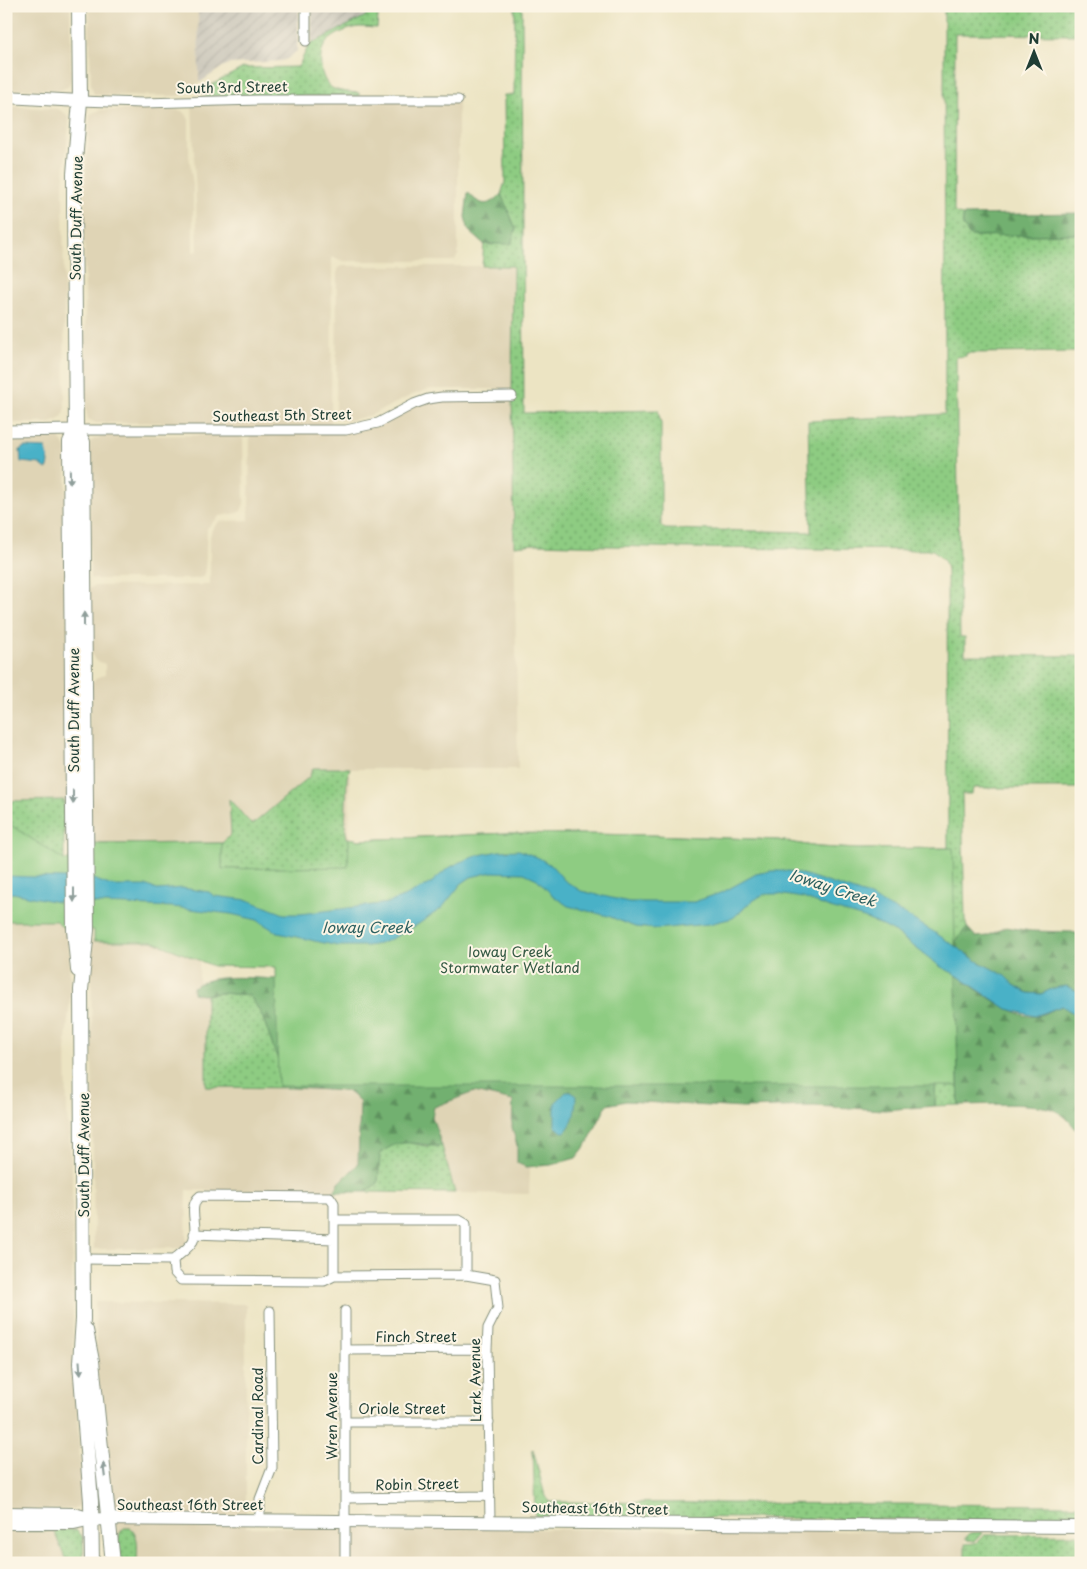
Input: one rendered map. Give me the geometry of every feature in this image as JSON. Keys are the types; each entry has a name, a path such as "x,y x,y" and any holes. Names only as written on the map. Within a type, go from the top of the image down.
{"main road":[{"name":"South Duff Avenue","path":"79,6 80,101 74,192 76,430 83,442 80,860 83,1319 80,1364 92,1519 92,1563"},
{"name":"South 3rd Street","path":"6,97 80,101"},
{"name":"South Duff Avenue","path":"83,1319 90,1349 113,1563"},
{"path":"6,1514 74,1514 92,1519 100,1529 104,1563"},
{"name":"Southeast 16th Street","path":"92,1519 1081,1527"},
{"path":"6,1523 74,1523 92,1519"}],"street":[{"path":"306,6 306,41"},
{"name":"South 3rd Street","path":"80,101 150,103 260,100 458,100"},
{"name":"Southeast 5th Street","path":"76,430 346,430 378,423 414,404 428,399 512,396"},
{"path":"6,431 76,430"},
{"path":"83,1259 173,1260 192,1241 194,1234 194,1206 200,1196 330,1197 334,1203 334,1276"},
{"path":"173,1260 174,1272 181,1280 324,1281 334,1276 466,1275 466,1224 459,1220 334,1220"},
{"path":"194,1234 334,1239"},
{"name":"Lark Avenue","path":"466,1275 495,1280 498,1308 488,1328 487,1349 490,1522"},
{"name":"Cardinal Road","path":"260,1520 260,1499 272,1468 270,1311"},
{"name":"Wren Avenue","path":"345,1311 346,1563"},
{"name":"Finch Street","path":"345,1350 487,1349"},
{"name":"Oriole Street","path":"345,1422 489,1422"},
{"name":"Robin Street","path":"345,1498 490,1496"}],"shaded area":[{"path":"6,6 70,6 71,79 68,87 61,89 6,89"},
{"path":"89,6 198,6 199,83 187,91 186,94 178,96 94,94 91,86"},
{"path":"198,6 299,6 297,51 281,61 230,64 199,83"},
{"path":"312,6 367,6 367,16 312,43"},
{"path":"458,100 458,255 455,260 344,261 332,257 331,430 362,427 428,399 512,396 518,769 350,769 349,838 222,843 90,844 90,685 98,677 105,675 105,664 95,660 89,650 89,589 94,586 210,585 210,537 212,529 219,522 249,520 250,431 190,430 189,422 96,423 88,419 86,409 84,194 90,116 92,113 101,110 177,110 186,114 189,120 189,156 193,185 193,252 198,251 192,103"},
{"path":"6,106 58,109 66,114 69,121 63,186 65,412 61,418 51,423 6,423"},
{"path":"513,266 512,389 429,389 371,415 346,421 340,419 336,414 337,274 339,267"},
{"path":"236,435 243,439 244,503 241,511 220,516 207,528 205,571 203,577 193,579 90,578 89,444 91,441 107,436"},
{"path":"6,437 59,438 66,448 69,800 6,801"},
{"path":"6,921 54,921 69,930 70,1000 66,1040 67,1113 72,1171 73,1338 82,1498 80,1506 71,1509 6,1509"},
{"path":"91,941 152,941 199,960 199,982 193,987 202,995 206,995 206,1087 312,1088 347,1091 360,1101 358,1164 339,1183 334,1192 187,1190 186,1248 94,1249"},
{"path":"474,1092 513,1101 512,1127 517,1146 517,1163 530,1167 529,1194 455,1193 432,1117 434,1107"},
{"path":"95,1302 246,1304 246,1527 966,1532 965,1563 137,1563 137,1541 119,1534 118,1538 111,1498 98,1380"},
{"path":"6,1531 54,1531 67,1563 6,1563"}],"green space":[{"path":"367,6 379,6 377,28 356,27 337,34 326,43 321,56 321,68 328,84 338,90 359,93 359,96 206,96 200,91 243,68 298,67 309,45 366,16"},
{"path":"515,6 522,6 524,413 658,410 661,423 661,526 665,529 811,532 808,421 945,414 944,6 1078,6 1078,35 955,34 954,211 957,214 963,215 963,226 970,236 1081,234 1080,352 966,353 966,356 956,357 960,637 965,637 965,655 1081,656 1081,788 973,788 972,794 962,794 965,920 967,927 953,945 447,869 221,869 221,865 94,844 222,843 231,834 229,799 252,825 309,777 313,768 350,768 347,777 345,827 347,838 360,840 507,833 652,835 778,840 818,847 859,849 948,848 947,570 945,562 933,550 686,548 535,544 514,546 513,266 482,266 484,244 493,245 516,229 501,194 505,182 504,95 514,95"},
{"path":"468,192 476,200 484,204 492,202 501,194 516,229 511,244 484,244 469,231 465,217"},
{"path":"1081,213 1081,234 970,236 963,226 963,215"},
{"path":"64,800 64,860 6,876 6,801"},
{"name":"Ioway Creek Stormwater Wetland","path":"6,822 64,860 93,860 94,844 222,843 222,869 348,867 349,838 360,840 507,833 652,835 778,840 818,847 859,849 953,848 958,1086 278,1086 276,967 213,966 152,941 94,941 94,930 65,930 57,921 6,921"},
{"path":"967,927 976,937 987,936 1006,927 1031,931 1072,932 1081,935 1081,993 1066,986 1054,988 1041,994 1028,993 1014,985 1004,975 977,961 953,945"},
{"path":"938,965 955,974 959,1105 935,1106"},
{"path":"938,965 935,1106 884,1110 815,1106 743,1108 626,1101 607,1105 587,1144 576,1158 551,1165 526,1167 517,1163 517,1146 512,1127 513,1101 474,1092 434,1107 432,1117 442,1146 402,1143 388,1148 380,1154 378,1183 365,1192 334,1192 339,1183 358,1164 360,1101 347,1091 293,1088 277,1056 262,1016 249,995 220,993 202,995 193,993 193,987 201,982 236,977 282,979"},
{"path":"955,974 994,1001 1017,1013 1037,1016 1062,1006 1081,1018 1081,1136 1064,1116 1048,1108 1009,1104 959,1105"},
{"path":"220,993 249,995 262,1016 277,1056 293,1088 206,1087 206,995"},
{"path":"406,1142 425,1146 442,1146 455,1193 365,1192 378,1183 380,1154 391,1145"},
{"path":"533,1449 544,1492 549,1502 1081,1505 1081,1521 535,1516"},
{"path":"6,1528 77,1530 83,1538 84,1563 67,1563 54,1531 6,1531"},
{"path":"124,1528 131,1528 136,1535 137,1563 121,1563 118,1540"},
{"path":"983,1532 975,1541 966,1540 970,1533"},
{"path":"1081,1534 1081,1558 1047,1558 1044,1563 965,1563 965,1544 976,1543 984,1535"}],"water":[{"path":"24,447 46,448 49,462 48,468 46,469 40,464 21,462 20,450"},
{"name":"Ioway Creek","path":"519,850 539,858 552,866 564,880 581,891 629,902 694,902 723,892 756,874 770,871 789,871 809,876 866,895 902,913 977,961 1004,975 1014,985 1028,993 1041,994 1054,988 1066,986 1080,992 1081,1018 1062,1006 1035,1016 1007,1009 955,974 941,967 896,933 885,927 803,898 778,894 764,894 751,902 733,918 709,924 656,929 635,927 608,916 568,906 552,895 537,879 524,873 492,872 471,877 461,884 442,908 417,925 389,940 367,946 338,946 278,933 257,920 231,914 173,907 57,902 13,893 6,894 6,876 93,879 112,886 148,886 157,890 182,888 209,892 214,896 248,900 284,914 300,914 388,903 431,883 447,869 460,862 479,855"},
{"path":"566,1092 571,1092 576,1096 575,1106 571,1124 565,1132 562,1132 555,1126 555,1103"}]}
